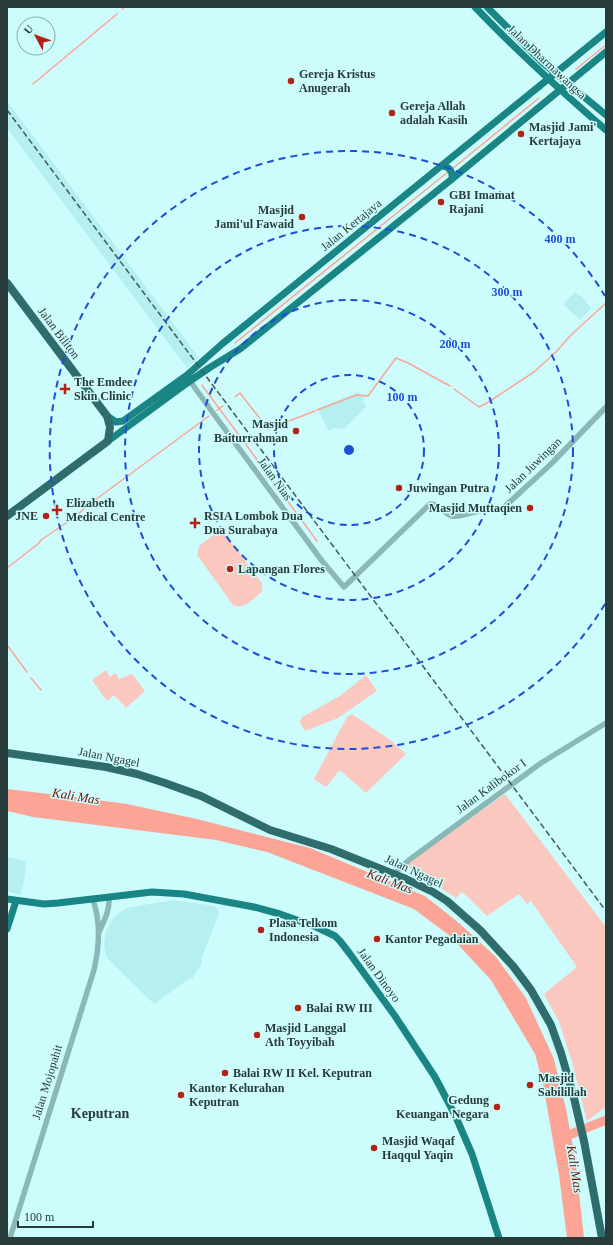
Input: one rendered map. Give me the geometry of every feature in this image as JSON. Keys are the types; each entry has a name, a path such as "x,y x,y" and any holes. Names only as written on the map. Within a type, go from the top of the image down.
{"highway":[{"name":"Jalan Biliton","path":"7,283 107,416"},
{"path":"7,516 108,441 111,431 107,416"},
{"name":"Jalan Ngagel","path":"7,753 83,763 137,774 165,783 201,796 270,830 331,849 394,874 433,892 458,910 499,950 527,984 542,1008 554,1033 569,1077 584,1136 602,1238"}],"main road":[{"name":"Jalan Dharmawangsa","path":"475,7 506,40 606,130"},
{"name":"Jalan Dharmawangsa","path":"487,7 514,36 543,63 556,72 606,115"},
{"name":"Jalan Kertajaya","path":"107,416 116,422 127,419 187,376 222,344 444,166 548,78 606,32"},
{"path":"108,441 190,381 240,349 606,52"},
{"path":"444,166 450,169 452,176"},
{"path":"222,344 223,352 231,355"},
{"name":"Jalan Dinoyo","path":"7,899 44,904 93,900 152,892 184,894 254,907 280,914 314,926 335,936 395,1016 422,1055 439,1084 470,1149 499,1238"},
{"path":"7,929 16,901"}],"street":[{"name":"Jalan Nias","path":"190,381 322,561 344,588 354,578"},
{"name":"Jalan Juwingan","path":"354,578 430,504 436,505 451,516 487,509 499,510 503,508 550,465 606,408"},
{"name":"Jalan Kalibokor I","path":"394,874 412,858 541,763 606,723"},
{"name":"Jalan Mojopahit","path":"99,932 107,914 110,902 109,898"},
{"name":"Jalan Mojopahit","path":"10,1238 94,970 99,932 93,900"}],"shaded area":[{"path":"7,101 199,358 187,368 7,128"},
{"path":"575,292 582,297 591,308 580,320 563,304"},
{"path":"358,392 365,398 362,401 367,406 344,429 335,428 329,431 317,409"},
{"name":"Lapangan Flores","path":"222,532 262,583 262,592 245,605 233,605 197,555 199,546 216,533"},
{"path":"106,670 110,677 116,673 119,679 132,674 145,691 126,708 114,695 107,701 92,680"},
{"path":"366,675 377,691 338,718 305,731 300,722 302,717 340,696"},
{"path":"352,714 389,739 406,754 366,793 341,771 339,771 326,787 314,779 347,717"},
{"path":"505,794 606,927 606,1107 587,1121 572,1062 559,1022 544,994 577,967 531,901 527,904 519,894 487,916 462,892 456,898 408,867 409,862"},
{"path":"7,857 26,861 21,895 7,891"},
{"path":"173,900 215,906 219,914 202,957 201,965 192,979 190,978 154,1004 106,957 104,943 106,931 113,919 127,908"}],"water":[{"name":"Kali Mas","path":"7,789 127,804 197,819 310,848 425,896 459,923 496,957 526,998 554,1059 566,1109 575,1157 584,1238 567,1238 559,1175 543,1084 535,1054 491,980 450,936 414,909 267,852 216,840 33,817 7,811"}],"waterway":[{"path":"33,84 117,14"},
{"path":"576,69 606,45"},
{"path":"452,169 539,98"},
{"path":"235,343 448,172"},
{"path":"454,389 479,407 487,403 534,372 606,303"},
{"path":"317,410 357,395 368,396 396,358 450,386"},
{"path":"202,385 317,541"},
{"path":"235,397 240,393 268,429 315,411"},
{"path":"217,410 223,406"},
{"path":"7,568 41,540 75,517 87,506 209,416"},
{"path":"7,645 27,672"},
{"path":"31,678 41,690"},
{"path":"559,1139 606,1120"}],"railway":[{"path":"7,110 606,911"}],"place":[{"name":"Gereja Kristus Anugerah","path":"291,81"},
{"name":"Gereja Allah adalah Kasih","path":"392,113"},
{"name":"Masjid Jami' Kertajaya","path":"521,134"},
{"name":"GBI Imamat Rajani","path":"441,202"},
{"name":"Masjid Jami'ul Fawaid","path":"302,217"},
{"name":"The Emdee Skin Clinic","path":"65,389"},
{"name":"Masjid Baiturrahman","path":"296,431"},
{"name":"Juwingan Putra","path":"399,488"},
{"name":"Masjid Muttaqien","path":"530,508"},
{"name":"Elizabeth Medical Centre","path":"57,510"},
{"name":"JNE","path":"46,516"},
{"name":"RSIA Lombok Dua Dua Surabaya","path":"195,523"},
{"name":"Lapangan Flores","path":"230,569"},
{"name":"Plasa Telkom Indonesia","path":"261,930"},
{"name":"Kantor Pegadaian","path":"377,939"},
{"name":"Balai RW III","path":"298,1008"},
{"name":"Masjid Langgal Ath Toyyibah","path":"257,1035"},
{"name":"Balai RW II Kel. Keputran","path":"225,1073"},
{"name":"Masjid Sabilillah","path":"530,1085"},
{"name":"Kantor Kelurahan Keputran","path":"181,1095"},
{"name":"Gedung Keuangan Negara","path":"497,1107"},
{"name":"Masjid Waqaf Haqqul Yaqin","path":"374,1148"}],"district":[{"name":"Keputran","path":"100,1113"}]}
